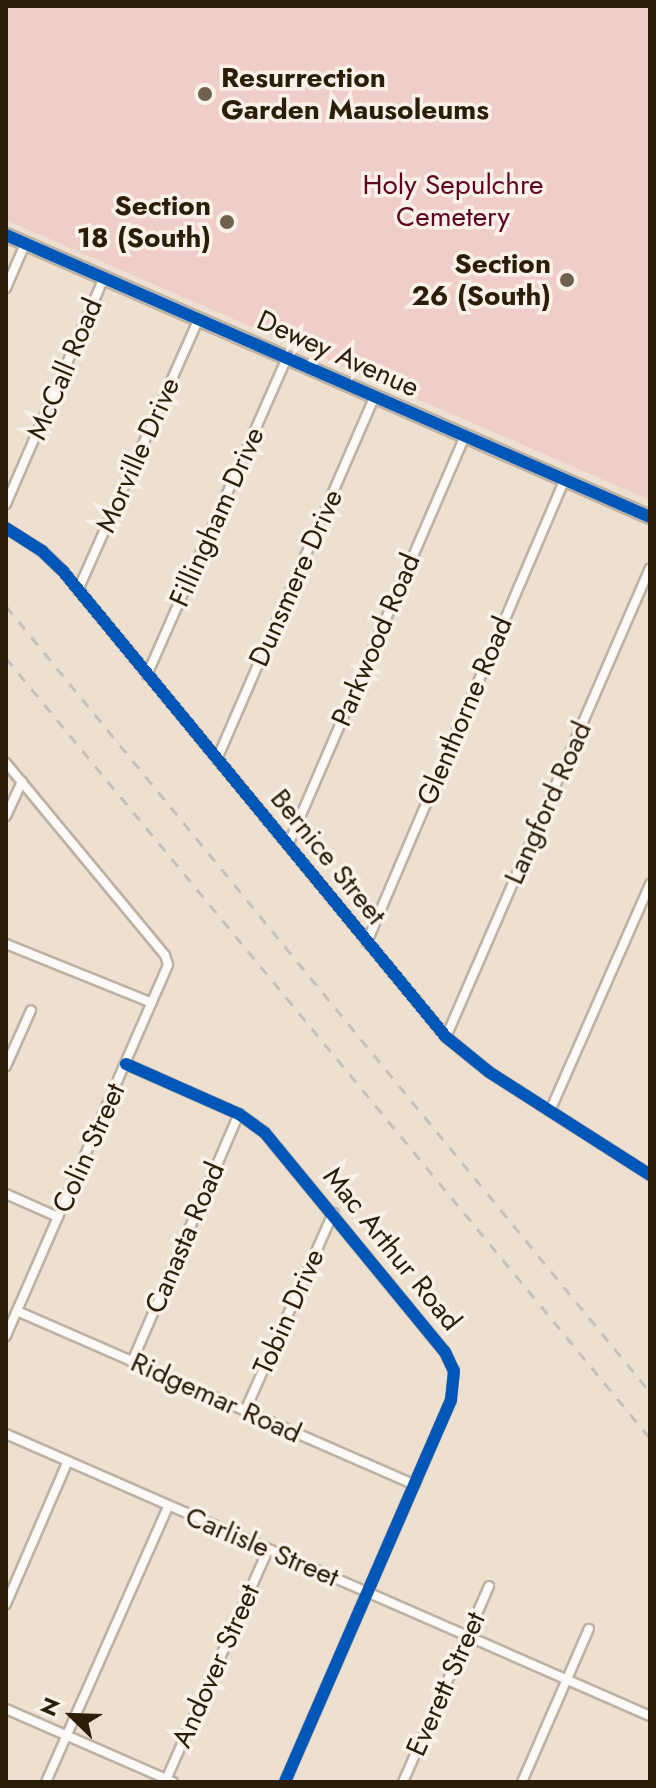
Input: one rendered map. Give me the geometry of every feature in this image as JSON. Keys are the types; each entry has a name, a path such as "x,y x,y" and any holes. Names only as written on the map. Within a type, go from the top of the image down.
{"main road":[{"name":"Dewey Avenue","path":"6,235 650,517"}],"street":[{"path":"6,288 25,244"},
{"name":"McCall Road","path":"6,504 104,277"},
{"name":"Morville Drive","path":"78,590 198,320"},
{"name":"Fillingham Drive","path":"147,675 287,358"},
{"name":"Dunsmere Drive","path":"217,759 375,396"},
{"name":"Parkwood Road","path":"288,845 465,436"},
{"name":"Glenthorne Road","path":"367,942 564,481"},
{"name":"Bernice Street","path":"6,528 42,551 78,590 446,1037 489,1072 650,1175"},
{"name":"Langford Road","path":"446,1037 650,568"},
{"path":"6,763 22,782 6,816"},
{"name":"Colin Street","path":"6,1336 166,972 167,960 22,782"},
{"path":"550,1111 650,884"},
{"path":"6,944 152,1003"},
{"path":"7,1062 31,1010"},
{"name":"Mac Arthur Road","path":"126,1064 239,1114 265,1133 445,1352 454,1371 455,1390 285,1782"},
{"name":"Canasta Road","path":"132,1362 239,1114"},
{"path":"6,1194 58,1217"},
{"name":"Tobin Drive","path":"245,1411 333,1213"},
{"name":"Ridgemar Road","path":"17,1311 415,1485"},
{"name":"Carlisle Street","path":"6,1434 650,1716"},
{"path":"6,1604 68,1461"},
{"path":"46,1782 168,1507"},
{"name":"Andover Street","path":"168,1781 268,1550"},
{"name":"Everett Street","path":"403,1782 489,1586"},
{"path":"522,1782 589,1629"},
{"path":"6,1709 168,1781"}],"green space":[{"name":"Holy Sepulchre Cemetery","path":"6,6 650,6 650,500 6,220"}],"railway":[{"path":"6,606 650,1392"},
{"path":"6,658 650,1438"}],"cycle path":[{"path":"6,235 650,517"},
{"path":"6,528 42,551 62,570 446,1037 489,1072 650,1175"},
{"path":"126,1064 239,1114 265,1133 445,1352 454,1371 451,1400 285,1782"}],"place":[{"name":"Resurrection Garden Mausoleums","path":"205,94"},
{"name":"Section 18 (South)","path":"227,222"},
{"name":"Section 26 (South)","path":"567,280"}]}
